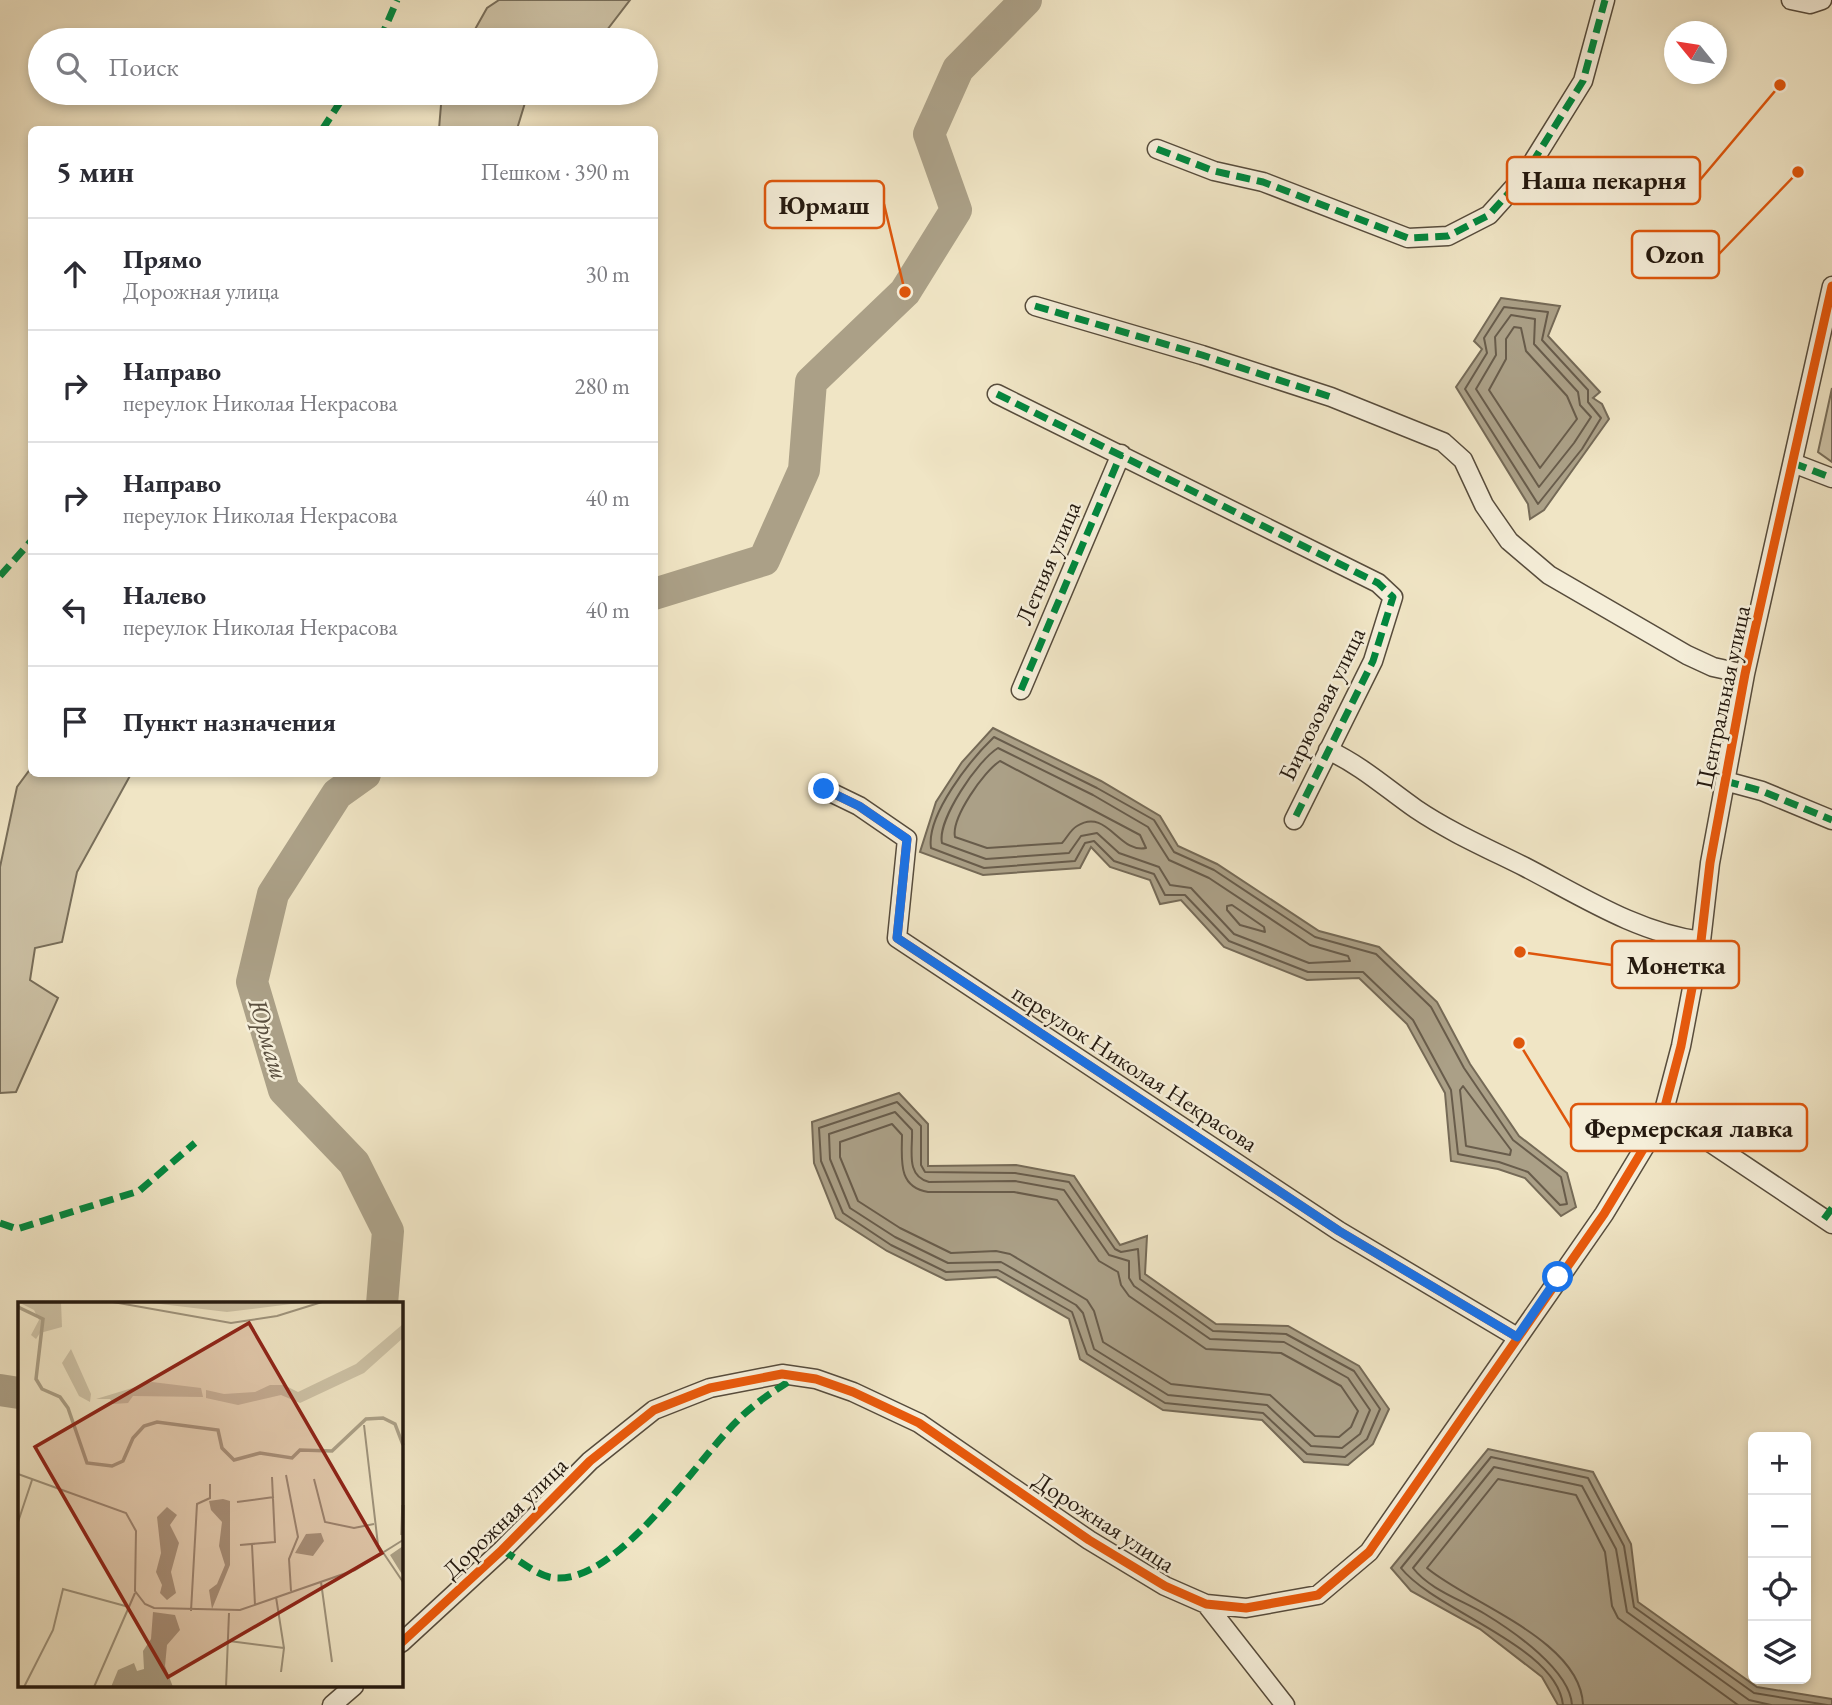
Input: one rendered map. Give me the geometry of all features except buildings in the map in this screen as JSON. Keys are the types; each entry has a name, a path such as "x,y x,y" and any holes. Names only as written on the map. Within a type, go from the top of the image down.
{"street":[{"path":"1157,149 1214,171 1263,182 1408,238 1448,236 1489,215 1524,176 1583,81 1605,0"},
{"path":"1791,0 1810,4 1822,0"},
{"name":"Центральная улица","path":"1662,1118 1681,1046 1701,941 1710,863 1745,674 1832,286"},
{"path":"1035,306 1305,389 1443,442 1463,460 1484,505 1509,541 1549,575 1687,655 1713,667 1745,674"},
{"path":"997,394 1121,454"},
{"name":"Бирюзовая улица","path":"1121,454 1378,583 1393,597 1373,661 1294,820"},
{"name":"Летняя улица","path":"1021,690 1121,454"},
{"path":"1793,463 1832,478"},
{"path":"1328,750 1361,766 1371,777 1419,811 1623,918 1679,938 1701,941"},
{"path":"1725,781 1762,791 1832,820"},
{"name":"переулок Николая Некрасова","path":"824,789 859,806 907,839 897,938 1339,1231 1517,1337"},
{"path":"1662,1118 1690,1129 1829,1217"},
{"name":"Дорожная улица","path":"402,1642 502,1550 590,1461 654,1410 710,1388 782,1374 816,1379 853,1392 919,1423 1089,1540 1165,1586 1206,1604 1247,1608 1318,1595 1369,1552 1604,1214 1662,1118"},
{"path":"1206,1604 1276,1702"},
{"path":"332,1705 352,1688"}],"shaded area":[{"path":"499,0 630,0 609,28 476,28 487,8"},
{"path":"441,105 524,105 518,126 439,126"},
{"path":"1832,388 1832,462 1818,452"},
{"path":"28,772 28,777 129,777 77,872 62,942 35,948 30,980 58,998 16,1092 0,1093 0,867 17,787"}],"water":[{"path":"1501,298 1560,306 1548,336 1600,392 1593,398 1602,404 1609,419 1544,510 1530,519 1528,504 1456,387 1482,349 1474,341"},
{"path":"993,728 1101,781 1160,816 1178,846 1217,864 1319,931 1379,947 1437,1002 1470,1064 1519,1136 1567,1173 1576,1207 1561,1216 1525,1178 1498,1169 1451,1161 1445,1093 1407,1024 1359,978 1307,980 1224,947 1181,900 1160,904 1150,880 1110,867 1091,847 1080,868 983,875 920,852 936,802 962,762"},
{"path":"899,1093 928,1124 928,1166 1016,1165 1074,1176 1120,1245 1147,1236 1145,1274 1216,1324 1288,1326 1359,1366 1389,1409 1373,1444 1348,1465 1304,1462 1262,1420 1163,1410 1080,1359 1069,1319 996,1277 946,1280 887,1251 836,1218 814,1163 812,1122"},
{"path":"1488,1449 1593,1472 1631,1544 1638,1602 1748,1681 1748,1684 1832,1699 1832,1705 1558,1705 1542,1677 1480,1629 1411,1591 1391,1568"}],"waterway":[{"name":"Юрмаш","path":"658,593 764,560 804,470 811,382 905,292 956,210 929,134 958,69 1026,0"},
{"name":"Юрмаш","path":"361,777 337,794 273,894 252,982 284,1090 354,1163 388,1231 382,1302"},
{"name":"Юрмаш","path":"0,1390 18,1393"}],"marked path":[{"path":"385,28 397,0"},
{"path":"1157,149 1214,171 1263,182 1408,238 1448,236 1489,215 1524,176 1583,81 1605,0"},
{"path":"325,126 338,105"},
{"path":"1035,306 1202,355 1331,397"},
{"path":"997,394 1378,583 1393,597 1373,661 1294,820"},
{"path":"1021,690 1121,454"},
{"path":"1793,463 1832,478"},
{"path":"0,576 28,544"},
{"path":"1725,781 1762,791 1832,820"},
{"path":"0,1223 17,1229 139,1191 195,1143"},
{"path":"1824,1219 1832,1208"},
{"path":"502,1550 549,1577 574,1576 600,1564 652,1519 744,1414 797,1376"}],"cycle path":[{"path":"402,1642 502,1550 590,1461 654,1410 710,1388 782,1374 816,1379 853,1392 919,1423 1089,1540 1165,1586 1206,1604 1246,1608 1318,1595 1369,1552 1604,1214 1662,1118 1681,1046 1701,941 1710,863 1745,674 1832,286"},
{"path":"824,789 859,806 907,839 897,938 1339,1231 1517,1337"}],"place":[{"name":"Наша пекарня","path":"1780,85"},
{"name":"Ozon","path":"1798,172"},
{"name":"Юрмаш","path":"905,292"},
{"name":"Монетка","path":"1520,952"},
{"name":"Фермерская лавка","path":"1519,1043"}],"route":[{"path":"824,789 859,806 907,839 897,938 998,1007 1339,1231 1517,1337 1558,1277"}]}
